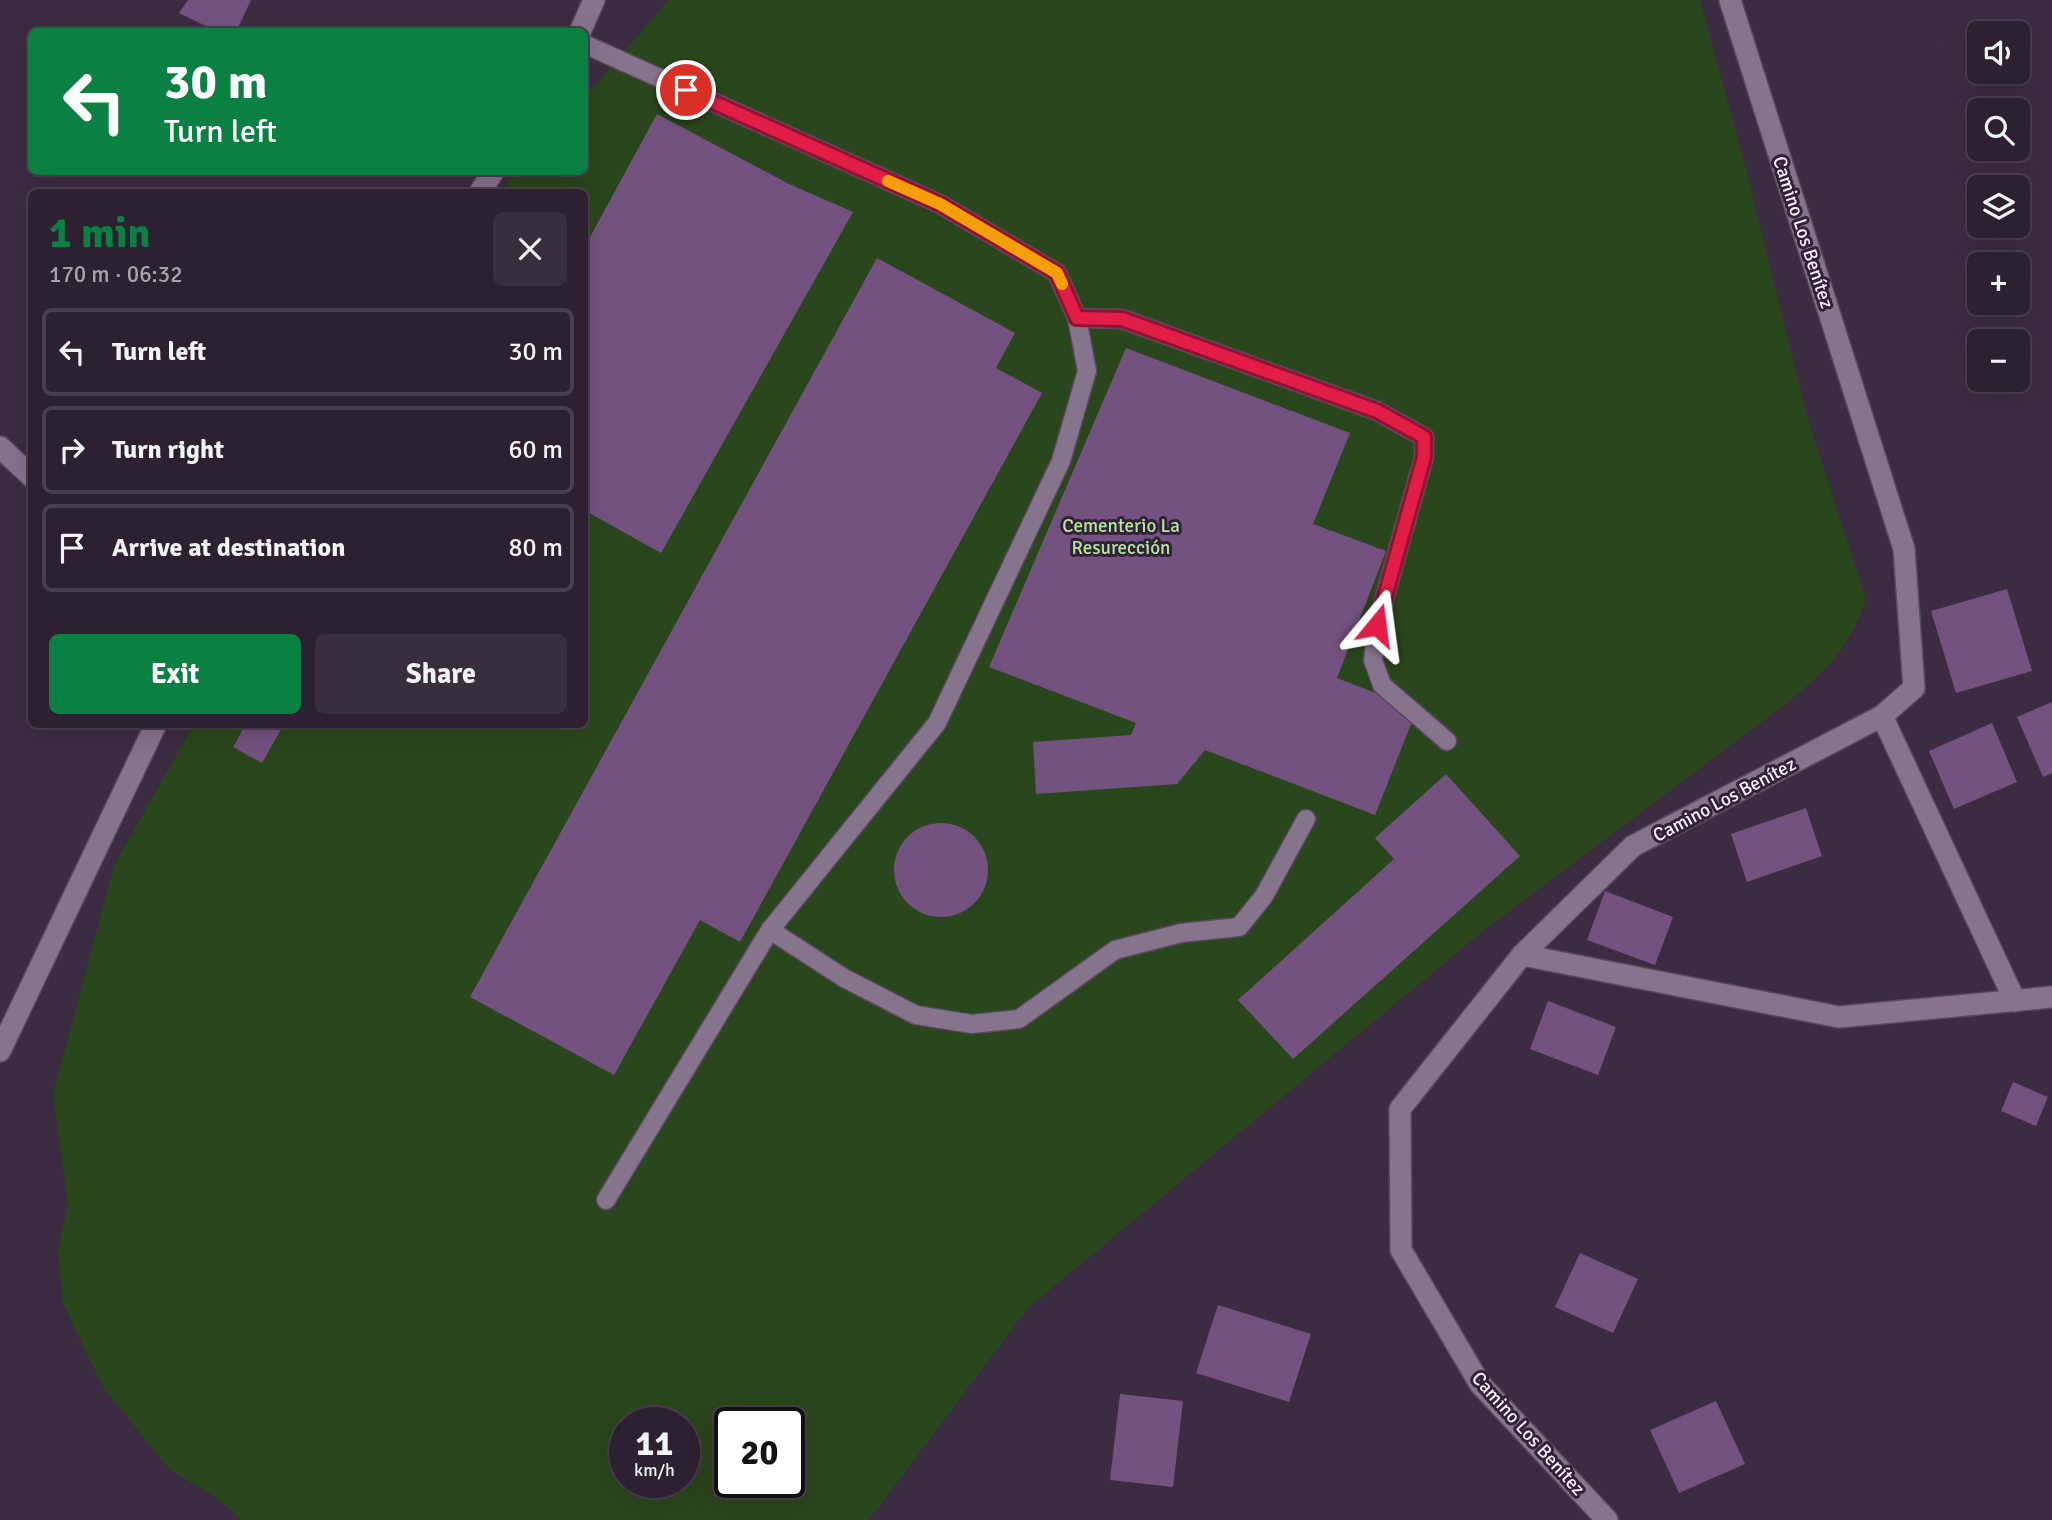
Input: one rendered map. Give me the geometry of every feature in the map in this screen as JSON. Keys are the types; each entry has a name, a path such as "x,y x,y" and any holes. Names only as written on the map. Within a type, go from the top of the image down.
{"street":[{"path":"582,28 594,0"},
{"name":"Camino Los Benítez","path":"1607,1520 1480,1384 1401,1250 1400,1109 1522,955 1633,846 1882,716 1914,688 1904,549 1730,0"},
{"path":"0,447 28,473"},
{"path":"1882,716 2015,1001"},
{"path":"0,1051 154,728"},
{"path":"1522,955 1839,1017 2052,997"}],"lane":[{"path":"588,46 940,204 1057,273 1077,318 1087,371 1061,461 937,723 770,930 606,1200"},
{"path":"1077,318 1122,319 1377,411 1424,437 1424,457 1377,625 1373,660 1382,685 1447,741"},
{"path":"770,930 844,978 916,1015 972,1024 1019,1019 1115,950 1181,933 1239,927 1264,896 1306,819"}],"green space":[{"name":"Cementerio La Resurección","path":"669,0 1700,0 1746,169 1807,416 1866,600 1852,632 1836,656 1791,700 1483,931 1028,1308 869,1520 242,1520 214,1496 169,1469 103,1387 63,1304 58,1252 68,1203 53,1095 114,866 191,728 588,728 588,189 503,189 516,175 588,175 588,94"}],"building":[{"path":"188,0 251,0 238,28 210,28 179,13"},
{"path":"657,114 789,184 853,212 661,553 588,512 588,241"},
{"path":"877,258 1015,333 996,368 1042,393 740,942 700,920 614,1075 470,997"},
{"path":"1126,348 1350,433 1313,524 1386,551 1337,678 1417,709 1375,815 1205,750 1177,784 1036,794 1033,742 1131,735 1136,723 989,667"},
{"path":"2007,589 2032,671 1956,693 1931,611"},
{"path":"2052,702 2052,773 2043,777 2017,717"},
{"path":"1992,723 2017,782 1954,809 1929,751"},
{"path":"244,728 282,728 262,763 233,747"},
{"path":"1446,774 1520,856 1293,1059 1238,1000 1394,859 1375,838"},
{"path":"1806,808 1822,856 1747,882 1731,834"},
{"path":"941,823 959,827 974,837 984,852 988,870 984,888 974,903 959,913 941,917 923,913 908,903 898,888 894,870 898,852 908,837 923,827"},
{"path":"1605,891 1673,917 1655,965 1587,940"},
{"path":"1548,1001 1616,1027 1598,1075 1530,1049"},
{"path":"2013,1082 2048,1097 2036,1126 2001,1111"},
{"path":"1580,1253 1638,1279 1613,1333 1555,1307"},
{"path":"1218,1305 1311,1334 1289,1402 1196,1373"},
{"path":"1120,1394 1183,1401 1173,1487 1110,1480"},
{"path":"1716,1401 1745,1464 1679,1493 1650,1430"}],"slow traffic":[{"path":"888,181 940,204 1057,273 1062,284"}],"route":[{"path":"686,90 940,204 1057,273 1077,318 1122,319 1377,411 1424,437 1424,457 1377,625"}]}
